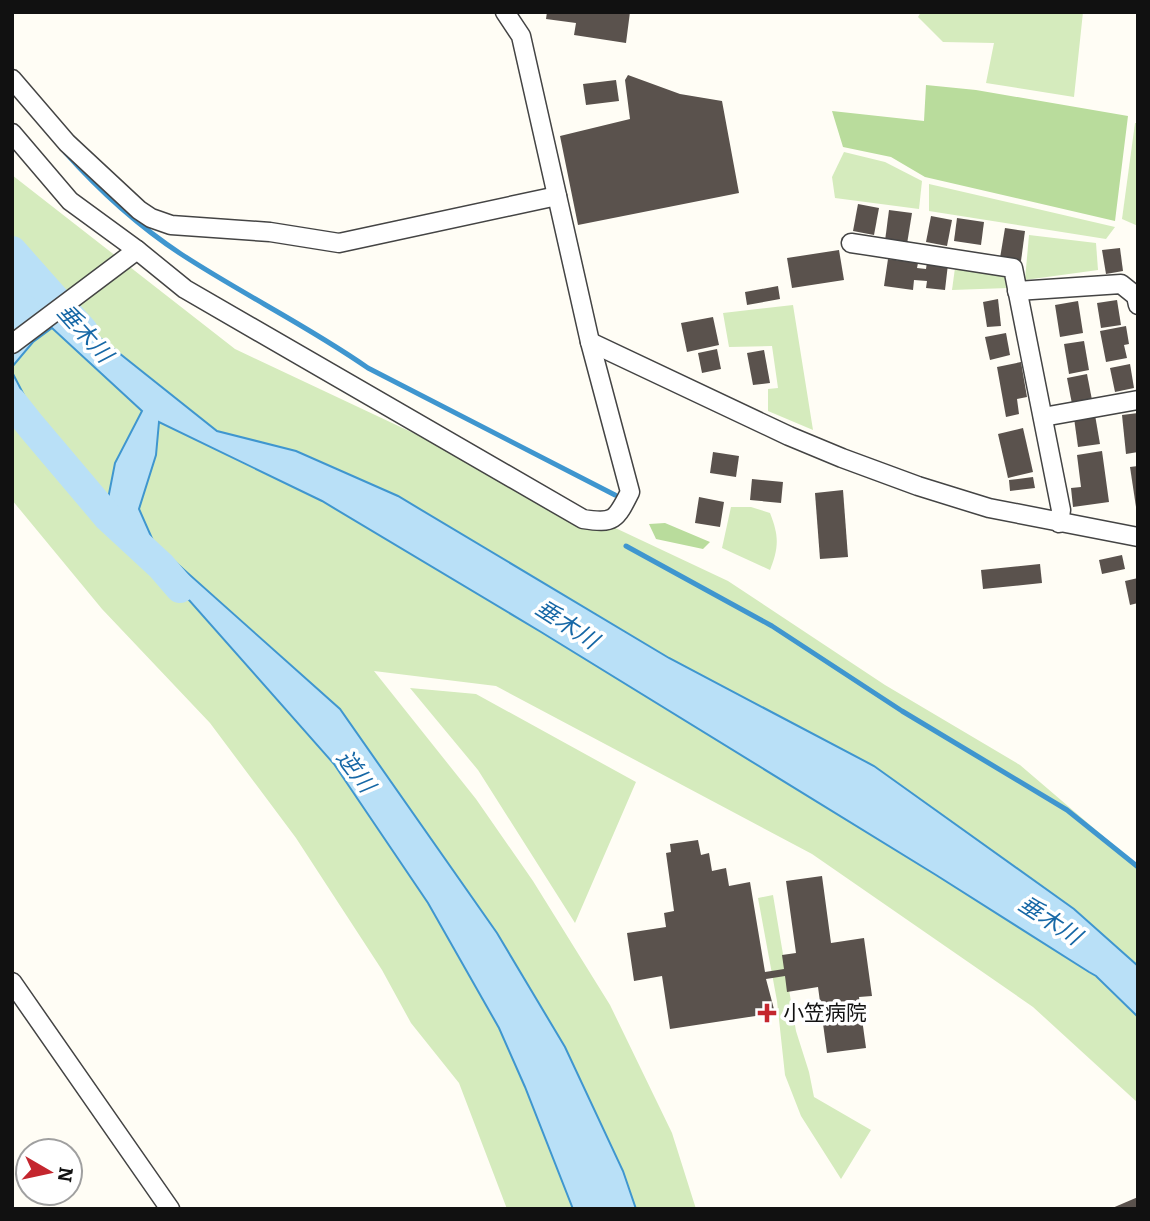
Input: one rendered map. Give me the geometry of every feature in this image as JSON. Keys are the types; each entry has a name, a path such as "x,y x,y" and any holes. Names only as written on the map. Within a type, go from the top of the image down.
{"street":[{"path":"12,134 70,201 133,253 185,289 583,519 604,523 620,514 630,492 590,342 521,36 505,12"},
{"path":"12,79 66,143 139,210 151,218 171,225 270,232 340,243 557,196"},
{"path":"851,243 1013,268 1061,510 1059,523"},
{"path":"12,344 133,253"},
{"path":"1017,291 1121,284 1136,296 1138,304"},
{"path":"590,342 777,430 918,486 989,508 1138,537"},
{"path":"1043,417 1138,400"},
{"path":"12,982 170,1209"}],"green space":[{"path":"921,12 1083,12 1074,97 986,83 994,43 943,42 918,17"},
{"path":"926,85 976,90 1128,116 1115,221 925,177 891,157 843,147 832,111 924,121"},
{"path":"1135,123 1138,123 1138,226 1122,219"},
{"path":"844,152 885,162 922,181 919,209 835,198 832,177"},
{"path":"12,175 235,349 728,581 885,685 1020,765 1138,866 1138,1103 1033,1007 812,854 496,686 374,671 476,799 533,881 610,1005 672,1133 696,1209 507,1209 459,1083 411,1023 382,970 296,838 210,723 102,609 12,500"},
{"path":"929,184 1115,227 1106,239 929,211"},
{"path":"1029,235 1096,243 1098,270 1025,280"},
{"path":"955,268 1007,277 1008,288 952,290"},
{"path":"793,305 813,430 768,411 768,389 778,388 772,346 729,347 723,313"},
{"path":"731,507 751,507 770,513 777,542 770,570 722,548"},
{"path":"665,523 710,542 703,549 656,539 649,524"},
{"path":"410,688 476,694 636,782 575,923 478,770"},
{"path":"773,895 796,1031 814,1097 871,1130 841,1179 801,1116 785,1075 777,1001 758,898"}],"water":[{"path":"12,271 217,431 296,451 398,496 669,658 874,766 1074,909 1138,966 1138,1017 1096,976 541,632 322,501 159,422 156,455 139,509 154,543 340,709 497,933 565,1047 623,1171 636,1209 573,1209 499,1028 428,903 334,764 12,400 12,372 27,401 108,499 115,463 142,411 52,328 33,342 12,367"}],"building":[{"path":"547,12 630,12 626,43 574,35 576,23 546,19"},
{"path":"628,75 680,94 722,101 739,193 578,225 560,136 630,119 625,80"},
{"path":"616,80 619,101 586,105 583,84"},
{"path":"858,204 879,208 874,235 853,231"},
{"path":"889,210 912,213 907,244 885,241"},
{"path":"931,216 952,220 947,246 926,242"},
{"path":"957,218 984,222 981,245 954,241"},
{"path":"1005,228 1025,231 1021,261 1000,258"},
{"path":"1120,248 1123,271 1106,274 1102,250"},
{"path":"839,250 844,280 792,288 787,258"},
{"path":"888,259 918,263 917,268 926,269 927,262 948,264 945,290 926,288 927,281 914,280 913,290 884,286"},
{"path":"778,286 780,299 747,305 745,292"},
{"path":"998,299 1001,326 987,327 983,302"},
{"path":"1117,300 1121,325 1101,328 1097,303"},
{"path":"1078,301 1083,333 1060,337 1055,305"},
{"path":"713,317 719,345 687,352 681,323"},
{"path":"1126,326 1129,344 1124,345 1127,358 1106,362 1100,331"},
{"path":"1006,333 1010,355 990,360 985,337"},
{"path":"1084,341 1089,370 1069,374 1064,344"},
{"path":"717,349 721,369 702,373 698,353"},
{"path":"764,350 770,383 753,385 747,353"},
{"path":"1021,362 1027,397 1017,399 1019,414 1006,417 997,367"},
{"path":"1130,364 1134,388 1115,392 1110,368"},
{"path":"1087,374 1092,400 1072,404 1067,378"},
{"path":"1138,413 1138,452 1126,454 1122,415"},
{"path":"1095,415 1100,444 1078,447 1074,418"},
{"path":"1023,428 1033,472 1008,478 998,434"},
{"path":"1102,451 1109,502 1073,507 1071,488 1081,487 1077,455"},
{"path":"713,452 739,456 736,477 710,473"},
{"path":"1138,466 1138,507 1136,507 1130,467"},
{"path":"1033,477 1035,488 1010,491 1009,480"},
{"path":"752,479 783,482 781,503 750,500"},
{"path":"843,490 848,557 820,559 815,493"},
{"path":"699,497 724,502 720,527 695,523"},
{"path":"1122,555 1125,569 1102,574 1099,560"},
{"path":"1040,564 1042,583 983,589 981,570"},
{"path":"1138,578 1138,603 1130,605 1125,581"},
{"path":"698,840 701,855 709,853 712,871 726,868 729,886 750,882 765,972 784,969 782,955 796,953 786,881 822,876 831,943 864,938 872,996 859,997 866,1048 827,1053 818,987 787,992 785,976 766,979 775,1013 670,1029 662,976 634,981 627,933 666,927 664,913 674,911 666,853 671,852 670,844"},
{"path":"1138,1197 1138,1209 1110,1209"}],"waterway":[{"path":"65,152 135,220 204,269 368,368 615,495"},
{"name":"垂木川","path":"12,251 83,331"},
{"name":"逆川","path":"12,402 108,517 161,566 180,588"},
{"path":"626,546 772,626 902,711 1067,810 1138,867"}],"place":[{"name":"小笠病院","path":"767,1013"}]}
